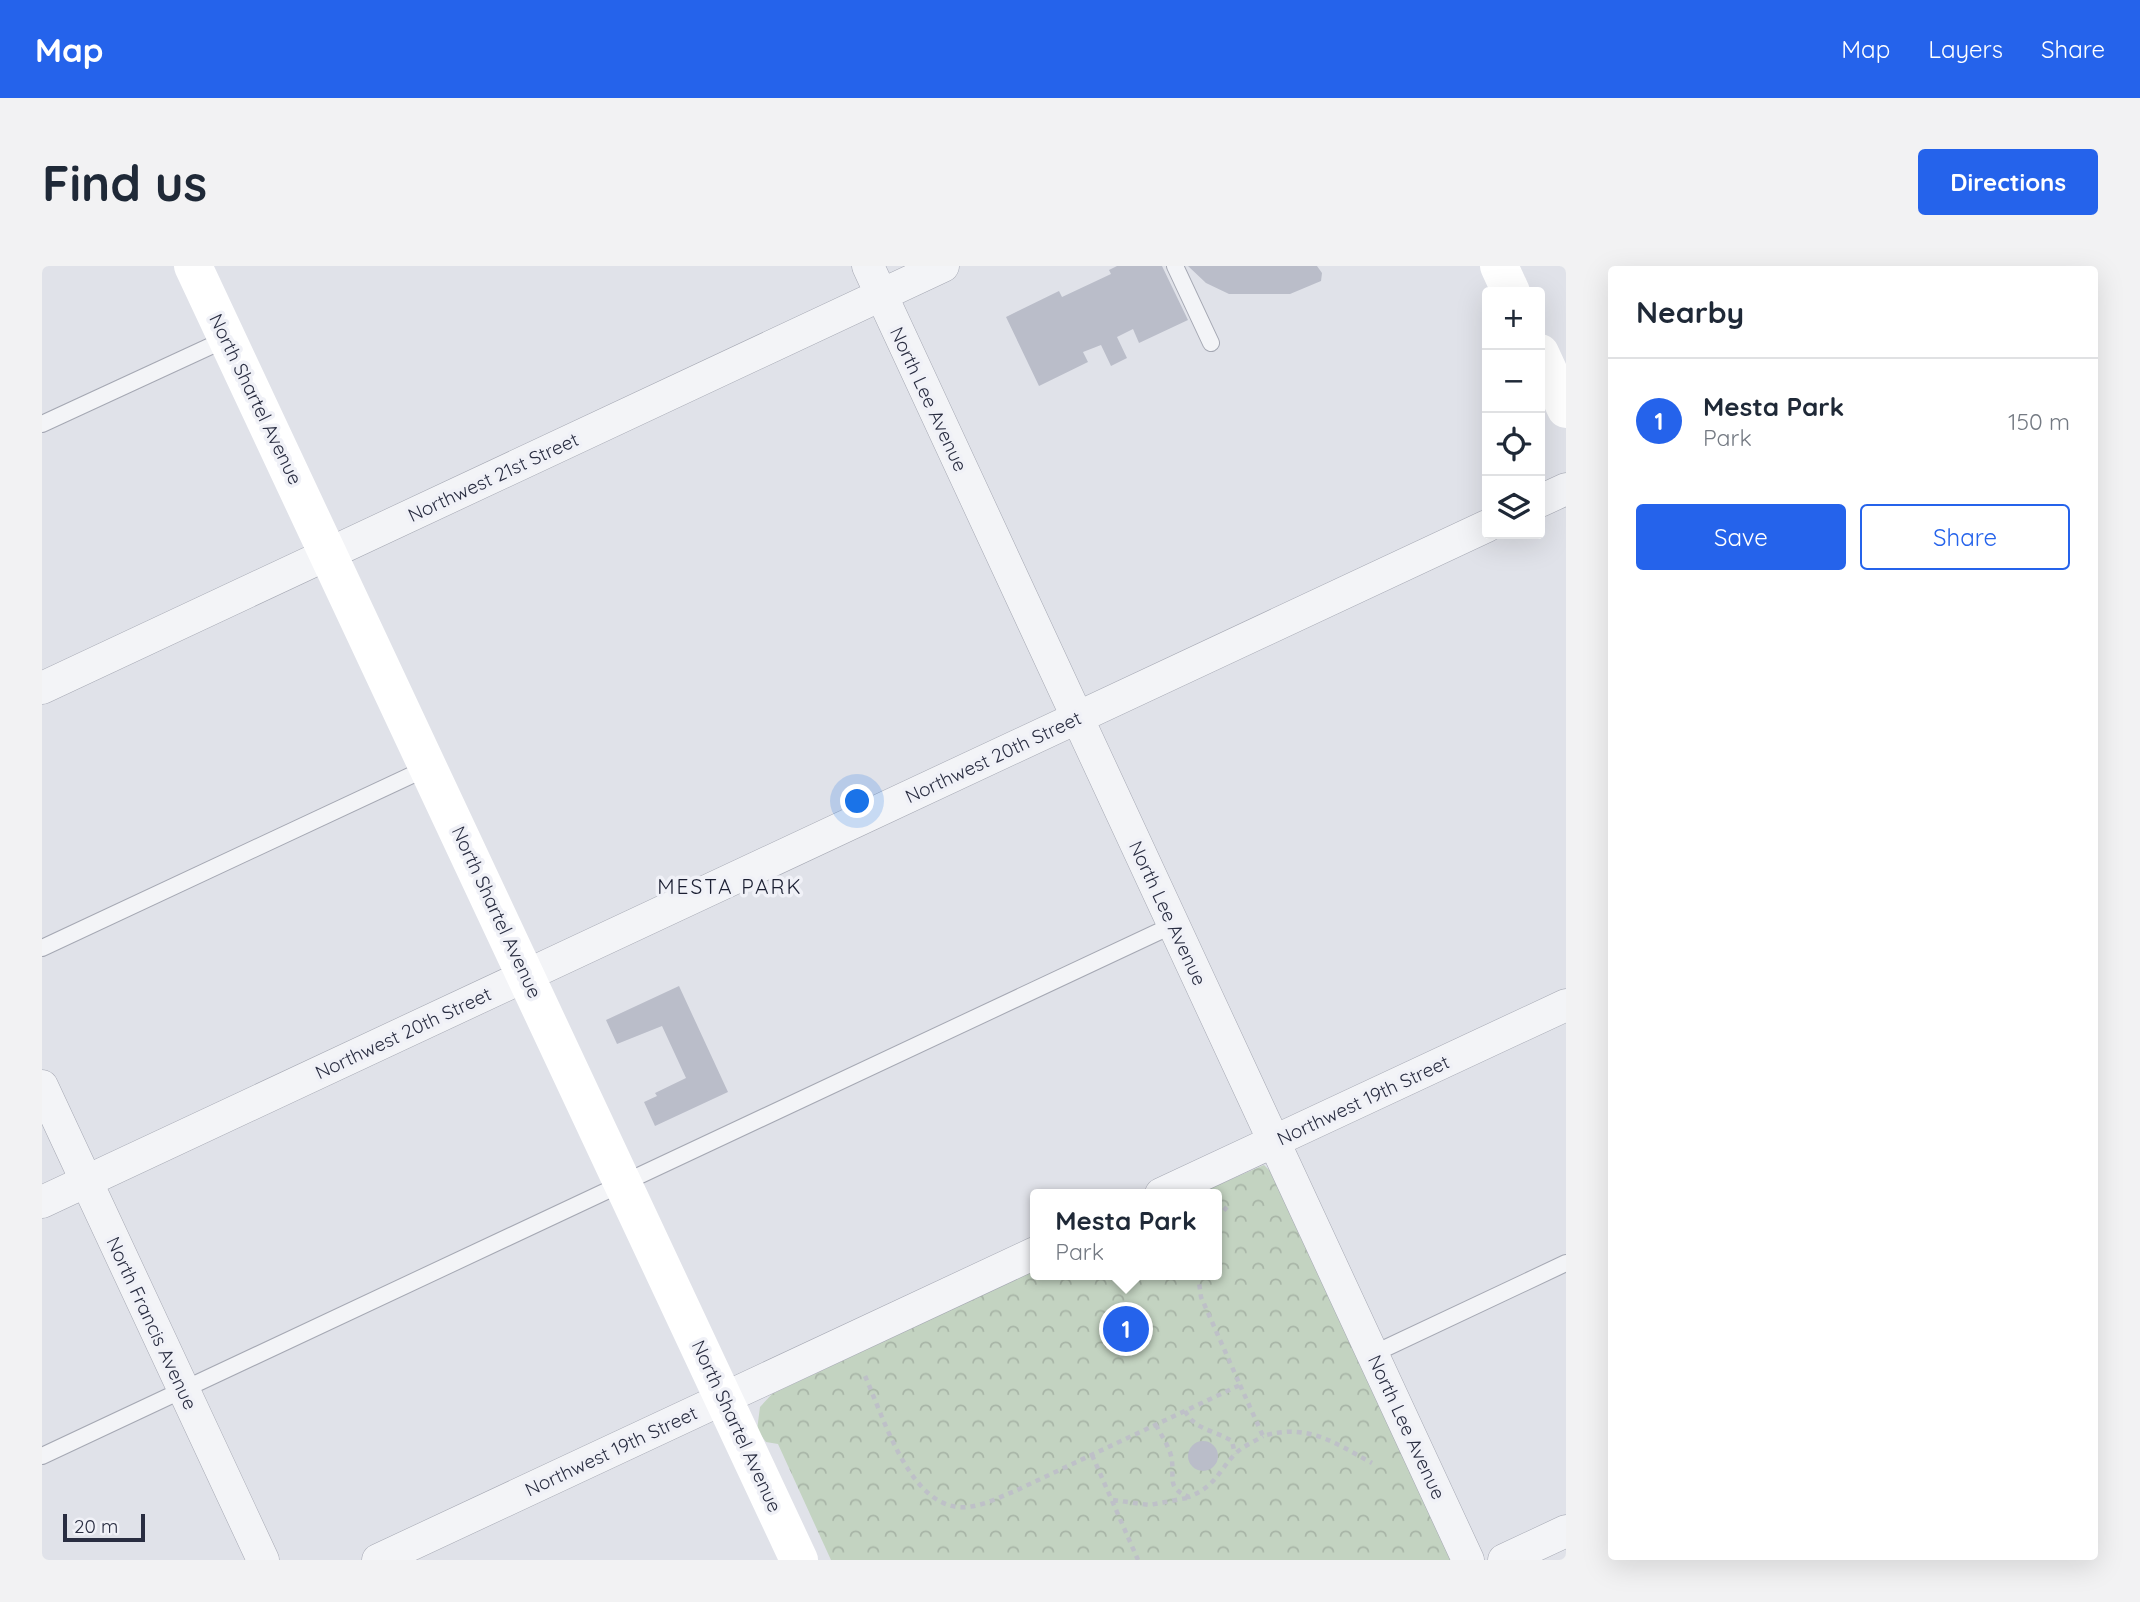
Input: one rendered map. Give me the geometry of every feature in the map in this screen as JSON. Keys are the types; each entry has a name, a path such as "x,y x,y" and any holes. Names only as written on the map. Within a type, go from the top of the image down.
{"street":[{"name":"North Shartel Avenue","path":"193,266 330,553 799,1560"},
{"name":"North Lee Avenue","path":"867,266 1468,1560"},
{"name":"Northwest 21st Street","path":"42,688 943,266"},
{"path":"1499,266 1509,287"},
{"path":"1545,364 1566,409"},
{"path":"1545,500 1566,489"},
{"name":"Northwest 20th Street","path":"42,1202 1482,528"},
{"name":"Northwest 19th Street","path":"1172,1189 1566,1005"},
{"name":"North Francis Avenue","path":"42,1086 262,1560"},
{"name":"Northwest 19th Street","path":"378,1560 1030,1255"},
{"path":"1504,1560 1566,1531"}],"lane":[{"path":"1175,266 1211,343"},
{"path":"42,424 226,339"},
{"path":"42,948 429,767"},
{"path":"42,1456 1174,925"},
{"path":"1373,1353 1566,1263"}],"path":[{"path":"1222,1212 1227,1207"},
{"path":"1198,1280 1200,1297 1263,1436"},
{"path":"865,1376 908,1471 923,1491 941,1502 958,1507 978,1505 1240,1385"},
{"path":"1185,1411 1199,1428 1218,1432 1232,1441 1235,1454"},
{"path":"1156,1424 1172,1459 1171,1479 1179,1493 1189,1497"},
{"path":"1112,1500 1149,1505 1189,1497 1219,1478 1235,1454 1263,1436 1285,1429 1304,1431 1372,1463"},
{"path":"1092,1455 1138,1560"}],"green space":[{"path":"1264,1165 1272,1173 1451,1560 831,1560 778,1444 766,1442 757,1430 760,1407 772,1394 1030,1272 1030,1280 1222,1280 1222,1189 1209,1189"}],"building":[{"path":"1117,266 1162,266 1188,320 1139,343 1133,329 1117,337 1127,358 1111,366 1101,345 1083,352 1088,362 1039,386 1006,317 1059,291 1062,297 1111,274 1109,270"},
{"path":"1188,266 1317,266 1322,273 1321,281 1290,294 1229,294 1206,283"},
{"path":"679,986 728,1092 655,1126 644,1102 657,1096 655,1093 686,1078 662,1026 617,1044 606,1020"},
{"path":"1203,1441 1214,1445 1218,1456 1214,1467 1203,1471 1192,1467 1188,1456 1192,1445"}],"place":[{"name":"Mesta Park","path":"1126,1329"}],"district":[{"name":"MESTA PARK","path":"730,887"}]}
